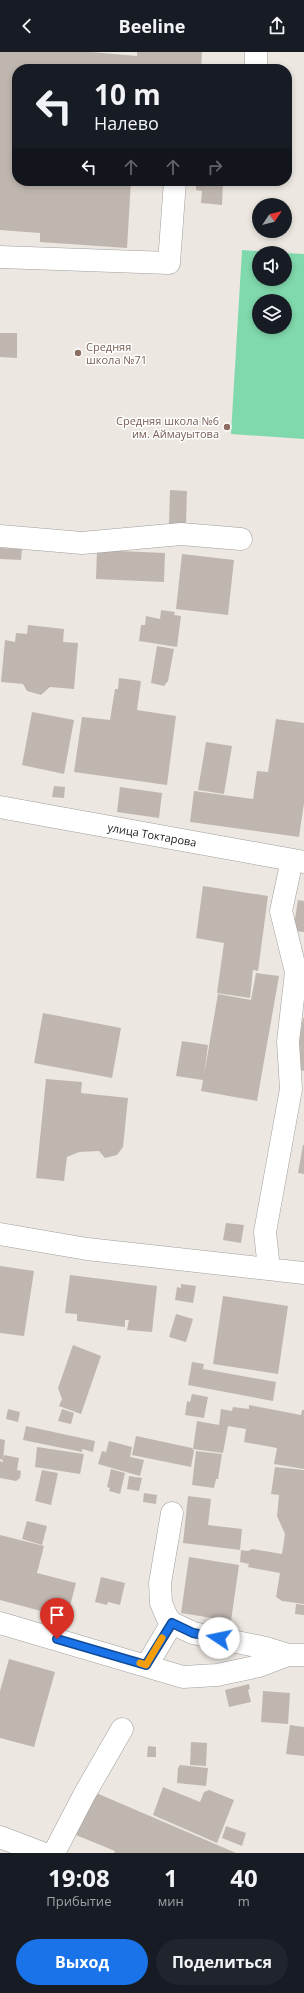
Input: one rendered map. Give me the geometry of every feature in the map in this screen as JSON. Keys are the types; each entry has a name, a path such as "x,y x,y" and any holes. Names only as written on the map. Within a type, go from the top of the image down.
{"street":[{"path":"256,52 256,64"},
{"path":"0,257 169,263 175,186"},
{"path":"0,536 82,543 181,534 241,539"},
{"name":"улица Токтарова","path":"0,806 298,861"},
{"path":"269,1269 264,1232 291,1090 288,1042 296,972 281,911 286,890 298,861"},
{"path":"0,1234 87,1249 304,1272"},
{"path":"172,1513 160,1583 161,1603 167,1617 172,1623 193,1633 296,1655"},
{"path":"0,1623 183,1677 217,1675 259,1666 296,1655"},
{"path":"146,1665 172,1623"},
{"path":"54,1853 84,1795 122,1729"},
{"path":"0,1838 42,1853"}],"green space":[{"path":"242,250 252,251 252,286 292,286 292,253 304,254 304,439 231,434"}],"building":[{"path":"0,52 91,52 137,56 137,52 202,52 201,64 12,64 12,186 131,186 127,248 40,242 40,233 0,230"},
{"path":"196,186 223,186 222,205 201,203 202,191 196,190"},
{"path":"0,333 17,333 17,358 0,357"},
{"path":"170,490 187,491 186,524 169,524"},
{"path":"0,548 22,549 21,560 0,559"},
{"path":"97,550 165,553 164,582 96,579"},
{"path":"182,554 234,560 228,615 176,609"},
{"path":"161,610 175,612 174,615 181,616 177,647 139,641 141,625 145,625 146,616 160,619"},
{"path":"28,625 64,629 63,642 78,643 74,689 50,687 41,695 27,691 23,684 1,682 5,640 15,642 16,633 27,634"},
{"path":"157,646 174,649 168,681 164,686 151,683"},
{"path":"119,678 141,681 137,710 176,716 167,785 74,772 82,717 110,720 115,689 118,689"},
{"path":"32,712 74,720 64,774 22,765"},
{"path":"276,719 304,723 304,803 299,837 190,822 194,791 253,799 257,771 268,772"},
{"path":"206,742 232,746 224,794 198,790"},
{"path":"54,786 65,787 64,798 52,797"},
{"path":"120,787 162,793 159,818 117,812"},
{"path":"203,886 268,896 258,971 253,970 250,998 217,993 224,943 196,938"},
{"path":"298,900 304,901 304,932 293,931"},
{"path":"256,973 279,976 257,1101 201,1091 203,1080 176,1076 182,1041 208,1045 204,1075 218,994 251,1000"},
{"path":"43,1013 121,1028 112,1078 34,1063"},
{"path":"304,1018 304,1071 294,1069"},
{"path":"46,1079 82,1082 81,1093 128,1098 123,1147 117,1155 105,1158 99,1151 79,1152 67,1157 64,1181 36,1178"},
{"path":"304,1145 304,1174 298,1173"},
{"path":"226,1223 244,1225 241,1243 223,1240"},
{"path":"0,1266 34,1271 24,1336 0,1333"},
{"path":"70,1275 157,1286 152,1332 127,1330 129,1320 125,1320 125,1327 77,1321 77,1314 65,1313"},
{"path":"181,1284 196,1286 193,1303 175,1300 177,1287 181,1288"},
{"path":"223,1296 288,1306 278,1374 213,1364"},
{"path":"176,1314 193,1319 186,1342 169,1337"},
{"path":"73,1345 101,1356 81,1414 59,1406 62,1399 58,1388"},
{"path":"192,1362 204,1364 203,1369 276,1382 273,1401 188,1385"},
{"path":"192,1394 208,1397 204,1418 185,1415 187,1401 190,1402"},
{"path":"249,1405 301,1415 302,1410 304,1410 304,1469 274,1464 277,1448 244,1442 246,1429 228,1426 223,1453 193,1449 197,1421 219,1425 221,1409 232,1411 233,1407 249,1409"},
{"path":"8,1409 20,1412 18,1422 6,1419"},
{"path":"62,1409 74,1413 71,1424 58,1421"},
{"path":"26,1426 95,1441 93,1452 82,1449 82,1452 23,1440"},
{"path":"136,1436 192,1448 194,1451 191,1467 132,1455"},
{"path":"0,1439 5,1440 3,1460 0,1459"},
{"path":"109,1441 132,1447 130,1457 144,1460 140,1476 98,1464 102,1451 106,1452"},
{"path":"37,1447 84,1454 80,1474 35,1467"},
{"path":"196,1451 222,1454 218,1479 216,1479 214,1488 192,1485"},
{"path":"4,1455 19,1458 17,1470 21,1471 20,1478 16,1481 0,1478 0,1461 2,1464"},
{"path":"275,1467 304,1470 304,1604 282,1601 276,1597 280,1573 248,1567 249,1564 240,1562 241,1550 248,1551 252,1549 282,1554 285,1534 277,1516 279,1495 271,1494"},
{"path":"111,1469 125,1473 120,1494 109,1491 110,1488 107,1487"},
{"path":"42,1470 58,1473 51,1505 35,1501"},
{"path":"129,1476 142,1478 139,1491 127,1489"},
{"path":"144,1493 157,1495 156,1504 143,1502"},
{"path":"188,1496 211,1499 208,1525 242,1529 240,1550 183,1543"},
{"path":"27,1521 47,1526 42,1545 22,1539"},
{"path":"0,1535 44,1546 37,1573 76,1583 67,1618 0,1600"},
{"path":"189,1557 239,1565 231,1621 181,1613"},
{"path":"101,1577 125,1583 120,1605 108,1602 107,1605 95,1602"},
{"path":"296,1604 304,1605 304,1615 295,1614"},
{"path":"9,1659 55,1672 34,1747 0,1738 0,1691"},
{"path":"249,1684 250,1689 248,1690 251,1702 229,1707 225,1690"},
{"path":"263,1691 290,1693 288,1724 261,1722"},
{"path":"290,1725 304,1727 304,1756 286,1754"},
{"path":"191,1742 207,1743 206,1766 190,1765"},
{"path":"148,1746 156,1747 156,1757 147,1757"},
{"path":"180,1765 208,1768 206,1786 177,1783 178,1768"},
{"path":"163,1787 200,1802 204,1792 209,1790 234,1800 217,1843 153,1815"},
{"path":"94,1792 236,1853 114,1853 115,1851 76,1835"},
{"path":"226,1826 246,1833 242,1846 222,1838"}],"slow traffic":[{"path":"140,1663 146,1665 162,1638"}],"place":[{"name":"Средняя школа №71","path":"78,353"},
{"name":"Средняя школа №6 им. Аймауытова","path":"227,427"}],"route":[{"path":"57,1639 146,1665 172,1623 193,1633 219,1638"}]}
